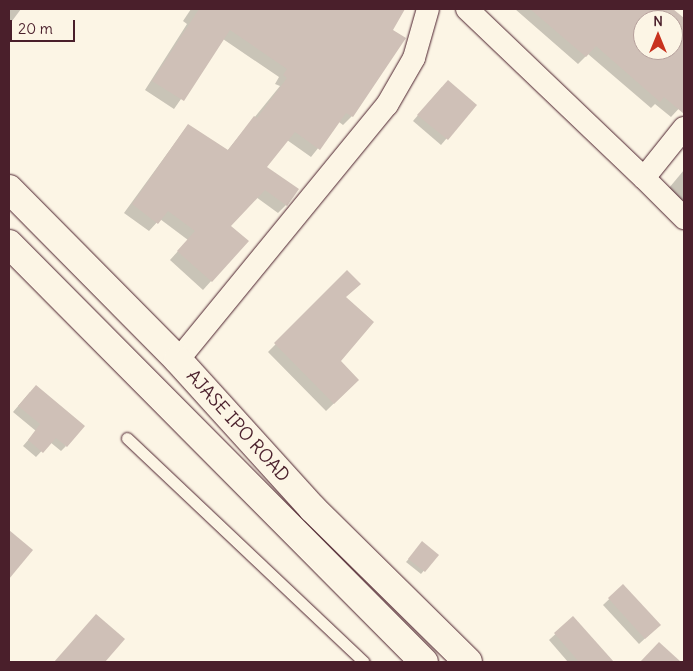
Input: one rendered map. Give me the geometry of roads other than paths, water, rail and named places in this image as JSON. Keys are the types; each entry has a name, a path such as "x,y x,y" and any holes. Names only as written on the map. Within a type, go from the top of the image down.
{"highway":[{"name":"AJASE IPO ROAD","path":"9,188 178,360 312,508 468,662"},
{"name":"AJASE IPO ROAD","path":"9,244 424,662"}],"street":[{"path":"178,360 387,105 414,58 428,9"},
{"path":"468,9 684,218"},
{"path":"644,178 684,128"}],"lane":[{"path":"127,438 364,662"}]}
